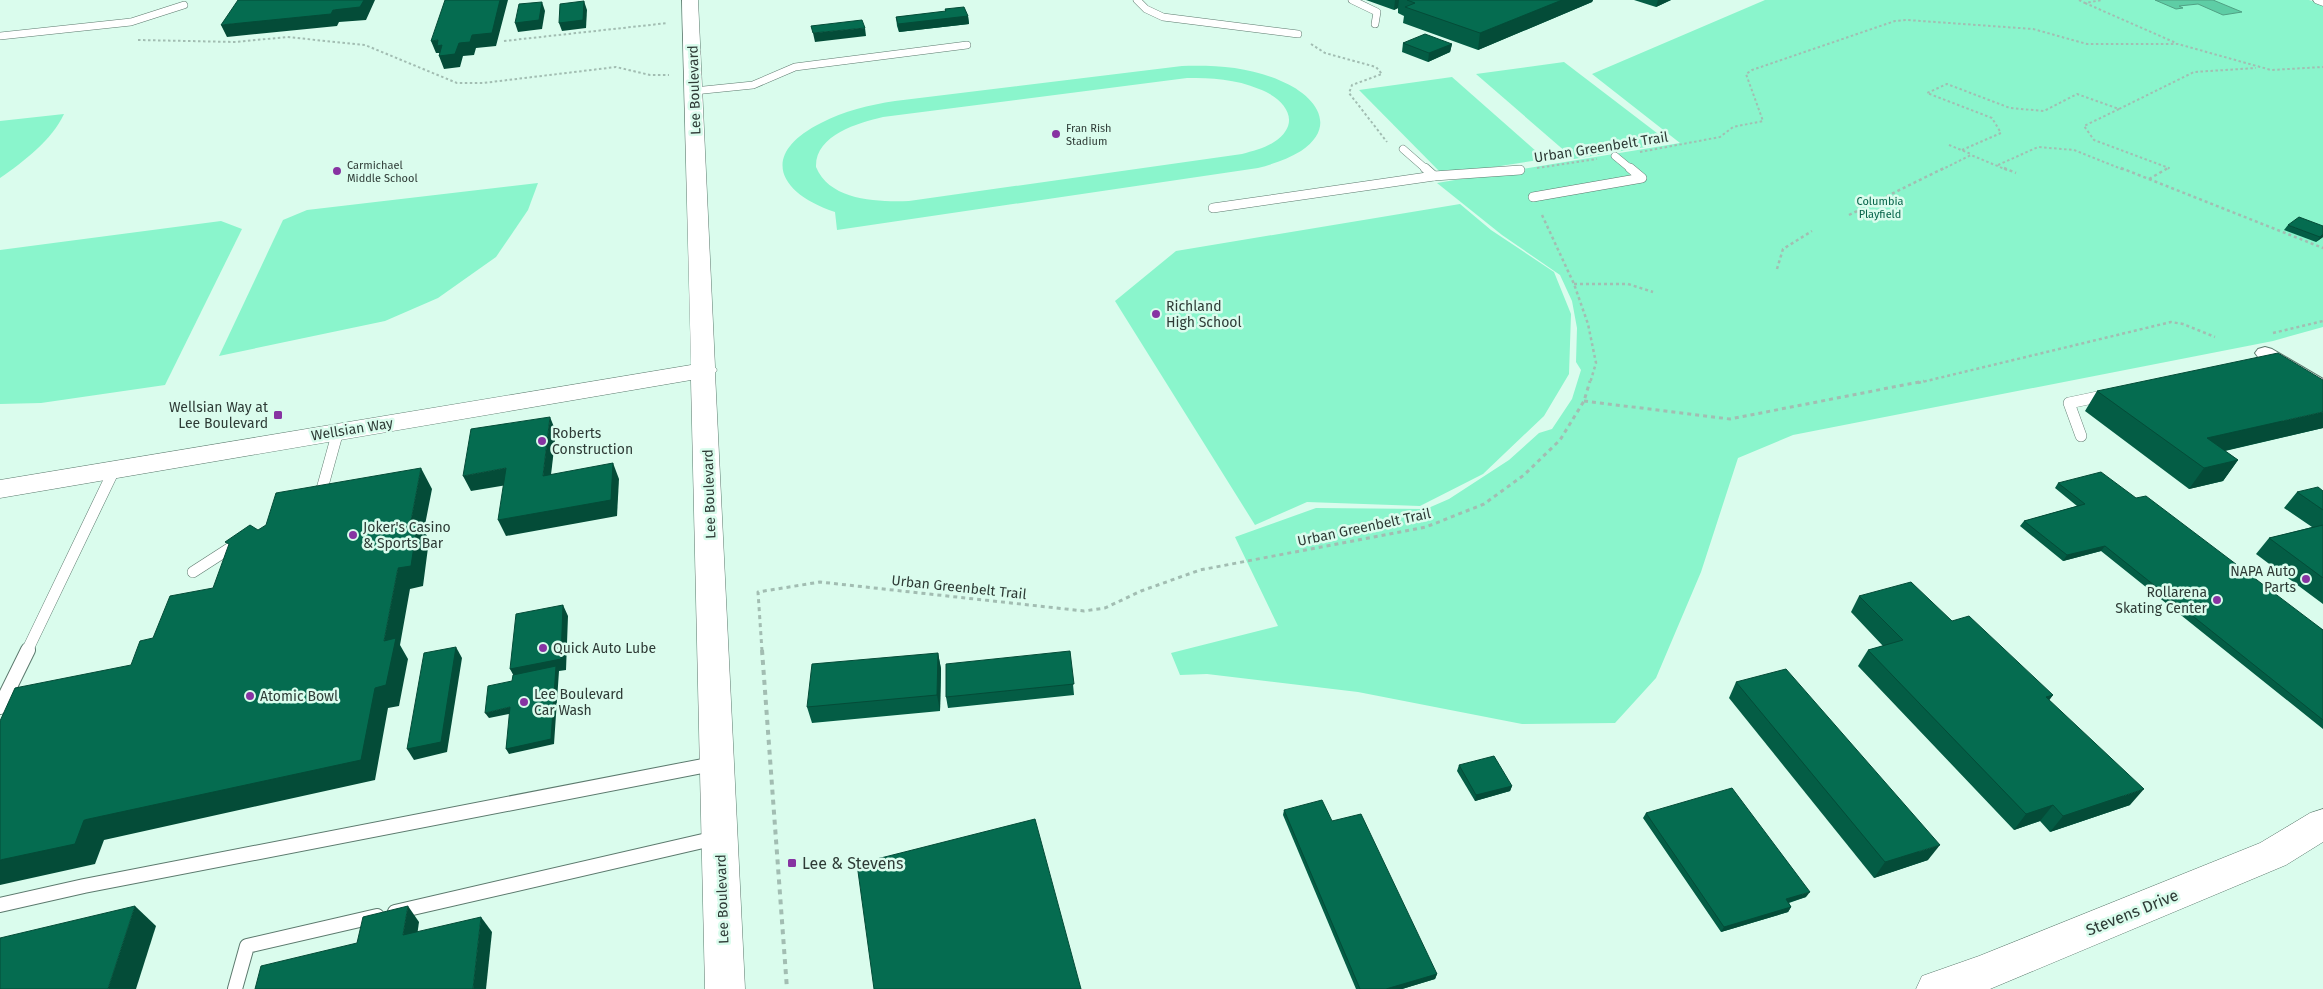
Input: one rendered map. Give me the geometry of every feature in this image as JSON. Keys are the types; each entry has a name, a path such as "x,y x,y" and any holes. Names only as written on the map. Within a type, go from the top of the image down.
{"street":[{"name":"Lee Boulevard","path":"690,0 705,370 725,989"},
{"path":"2267,352 2323,388"},
{"name":"Wellsian Way","path":"0,489 115,468 705,370"},
{"name":"Stevens Drive","path":"1936,989 1987,982 2273,854 2323,824"}],"lane":[{"path":"1137,0 1146,9 1163,17 1298,34"},
{"path":"1352,0 1377,12 1375,24"},
{"path":"0,36 131,22 184,5"},
{"path":"694,83 753,85 796,67 967,45"},
{"path":"1404,149 1434,176"},
{"path":"1533,197 1642,178 1615,156"},
{"path":"1213,208 1434,176 1520,170"},
{"path":"2081,436 2069,403 2116,393"},
{"path":"306,499 322,489 338,431"},
{"path":"0,707 115,468"},
{"path":"193,572 249,536"},
{"path":"0,905 84,886 717,763"},
{"path":"235,989 247,946 720,837"}],"path":[{"path":"2079,0 2178,44"},
{"path":"2085,3 2102,0"},
{"name":"Urban Greenbelt Trail","path":"1520,170 1615,156 1720,137 1733,127 1763,122 1746,74 1752,70 1894,22 1906,20 2034,29 2087,44 2178,44 2259,68 2281,71 2323,67"},
{"path":"504,41 691,21"},
{"path":"1298,34 1325,54 1376,67 1382,74 1352,85 1350,93 1385,141 1404,149"},
{"path":"136,40 236,42 287,37 364,45 457,83 482,83 616,67 694,83"},
{"path":"2149,180 2169,168 2094,140 2084,126 2194,72 2259,68"},
{"path":"1962,150 2001,133 1992,118 1926,93 1947,84 2010,108 2044,111 2077,94 2119,109"},
{"path":"1949,145 2016,172"},
{"path":"1998,165 2038,148 2074,150 2323,248"},
{"path":"1849,214 1971,155"},
{"name":"Urban Greenbelt Trail","path":"787,989 758,592 820,582 1084,611 1105,608 1141,591 1200,570 1426,527 1484,504 1524,475 1560,440 1584,400 1596,362 1588,324 1574,284 1533,197"},
{"path":"1777,270 1783,250 1812,231"},
{"path":"1574,284 1628,284 1653,292"},
{"path":"2267,352 2323,321"},
{"path":"1584,400 1730,419 1926,381 2172,322 2183,324 2215,337"}],"green space":[{"name":"Columbia Playfield","path":"1765,0 2309,0 2323,5 2323,327 2273,341 1793,435 1738,458 1701,572 1656,678 1615,723 1522,724 1358,692 1207,674 1180,675 1171,653 1278,626 1235,537 1316,508 1426,509 1449,499 1509,460 1539,433 1552,429 1572,399 1581,370 1576,362 1577,328 1572,301 1560,275 1502,235 1437,183 1680,143 1592,74"},
{"path":"1564,62 1670,143 1574,159 1476,74"},
{"path":"1182,66 1207,66 1245,70 1281,81 1293,87 1312,102 1318,111 1320,121 1319,131 1313,141 1301,151 1280,161 1258,168 837,230 835,212 815,204 789,184 783,172 783,160 789,147 801,135 821,123 857,109 895,101","holes":["1187,78 1232,81 1268,93 1283,104 1289,119 1288,127 1274,142 1242,154 909,201 870,200 843,193 832,187 816,167 818,156 830,139 851,127 883,117"]},
{"path":"1452,77 1545,159 1443,175 1359,90"},
{"path":"64,114 59,124 45,141 27,158 0,178 0,121"},
{"path":"538,183 528,210 496,257 438,298 385,321 219,356 283,220 307,210"},
{"path":"1460,204 1491,230 1554,272 1571,314 1569,374 1544,416 1483,474 1420,506 1307,502 1255,525 1115,301 1176,251"},
{"path":"221,221 242,229 165,385 41,403 0,404 0,250"}],"shaded area":[{"path":"2155,0 2213,0 2242,12 2223,15 2198,4 2179,6 2183,8 2176,9"}],"building":[{"path":"238,0 364,0 360,7 333,10 331,14 221,25"},
{"path":"445,0 500,0 492,33 472,35 470,42 459,43 455,54 439,56 442,45 437,46 438,40 431,41"},
{"path":"1407,0 1562,0 1480,33 1405,7 1415,3"},
{"path":"584,1 583,20 559,23 560,4"},
{"path":"542,2 539,20 515,23 519,4"},
{"path":"964,7 968,16 898,24 896,17 946,11 945,9"},
{"path":"862,20 865,28 813,33 811,26"},
{"path":"1425,34 1452,44 1429,53 1403,43"},
{"path":"2299,217 2323,226 2323,234 2320,237 2288,225"},
{"path":"2278,353 2323,380 2323,412 2207,438 2238,460 2204,468 2097,391"},
{"path":"550,417 543,476 613,463 611,500 498,520 506,468 463,476 471,429"},
{"name":"Atomic Bowl","path":"421,468 411,521 418,519 411,566 398,568 384,641 396,638 386,685 375,688 361,760 84,820 75,844 0,860 0,721 15,688 131,665 140,641 153,638 170,596 213,588 229,544 225,542 250,525 258,530 266,525 276,493"},
{"name":"Rollarena Skating Center","path":"2101,472 2136,498 2146,496 2323,630 2323,720 2105,546 2067,555 2024,521 2085,504 2058,483"},
{"path":"2318,487 2323,491 2323,510 2297,492"},
{"path":"2323,525 2323,578 2269,538"},
{"path":"1911,582 1952,621 1969,616 2053,695 2046,697 2144,789 2063,816 2053,805 2026,814 1868,650 1903,640 1859,596"},
{"name":"Quick Auto Lube","path":"563,605 561,659 510,669 516,614"},
{"path":"456,647 441,742 407,749 424,653"},
{"path":"1070,651 1074,684 946,697 946,664"},
{"path":"938,653 937,695 807,707 812,664"},
{"name":"Lee Boulevard Car Wash","path":"556,666 551,739 506,749 510,707 485,713 488,686 512,681 513,675"},
{"path":"1786,669 1940,845 1885,862 1736,682"},
{"path":"1494,756 1512,786 1476,795 1459,765"},
{"path":"1732,788 1810,892 1786,899 1791,907 1724,927 1646,813"},
{"path":"1322,800 1332,821 1361,814 1437,974 1386,989 1360,989 1284,810"},
{"path":"1035,819 1081,989 874,989 857,864"},
{"path":"135,906 108,989 0,989 0,938"},
{"path":"408,906 403,935 481,917 473,989 255,989 261,966 357,943 363,917"}],"place":[{"name":"Fran Rish Stadium","path":"1056,134"},
{"name":"Carmichael Middle School","path":"337,171"},
{"name":"Richland High School","path":"1156,314"},
{"name":"Wellsian Way at Lee Boulevard","path":"278,415"},
{"name":"Roberts Construction","path":"542,441"},
{"name":"Joker's Casino & Sports Bar","path":"353,535"},
{"name":"NAPA Auto Parts","path":"2306,579"},
{"name":"Rollarena Skating Center","path":"2217,600"},
{"name":"Quick Auto Lube","path":"543,648"},
{"name":"Atomic Bowl","path":"250,696"},
{"name":"Lee Boulevard Car Wash","path":"524,702"},
{"name":"Lee & Stevens","path":"792,863"}]}
